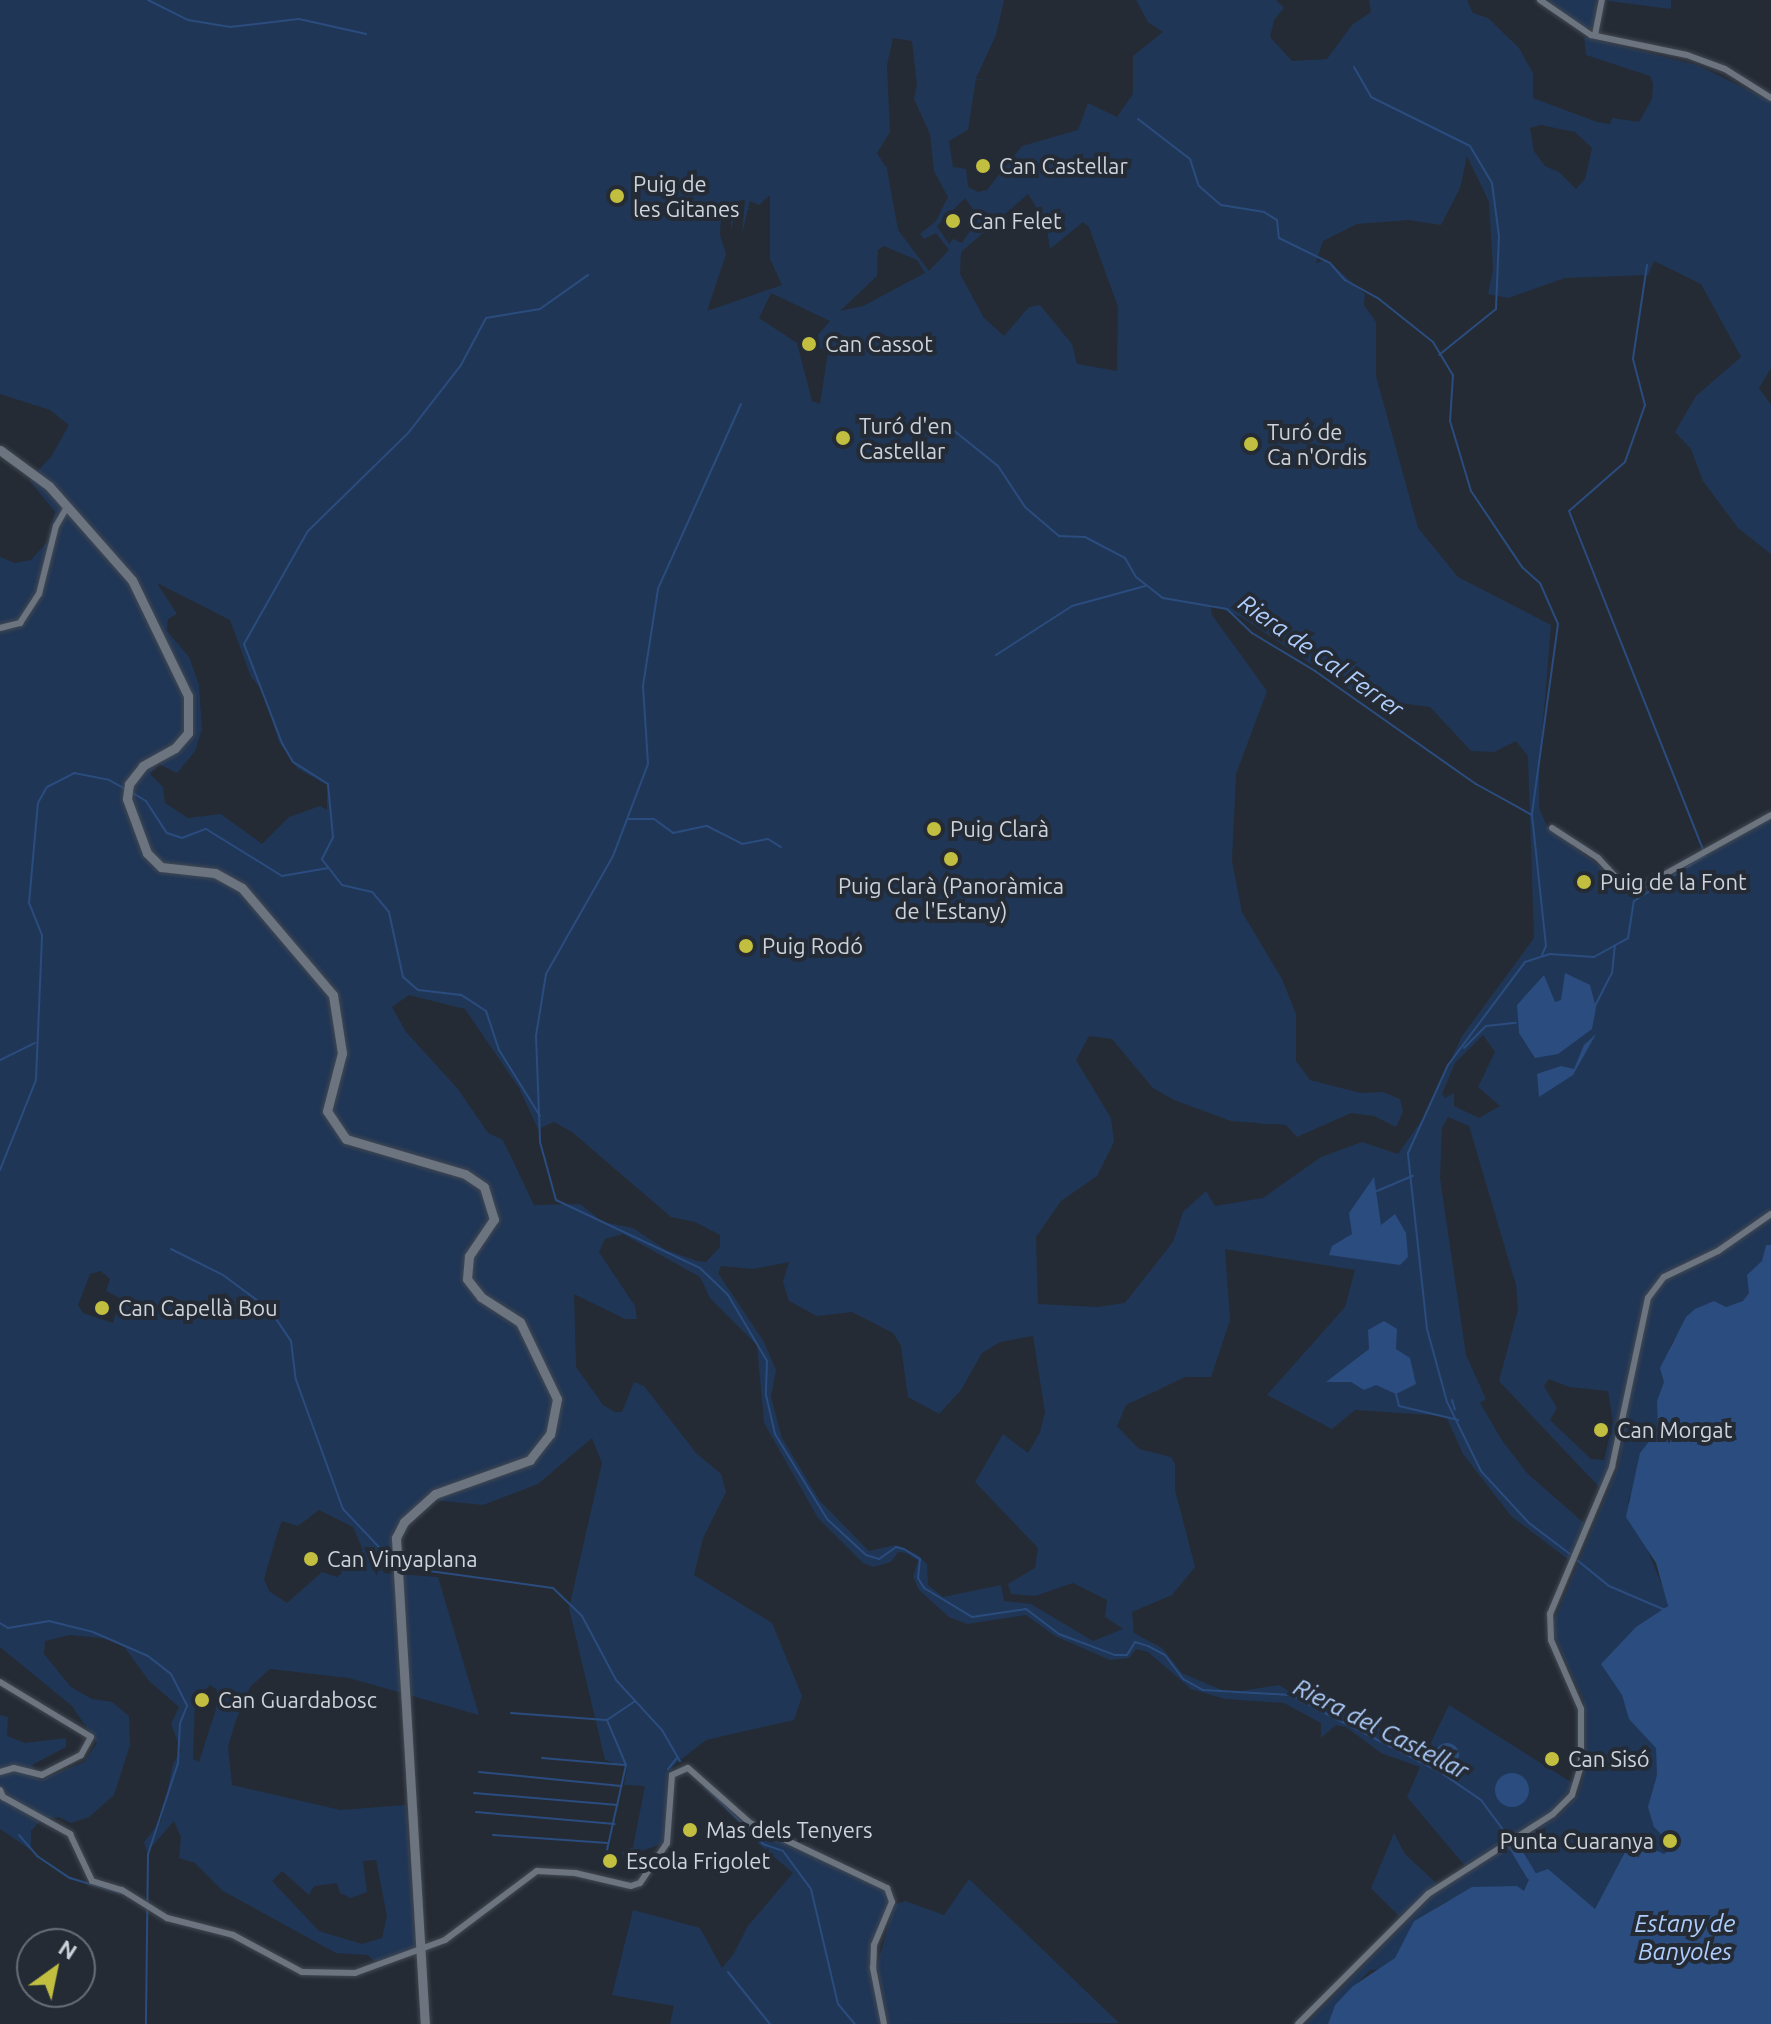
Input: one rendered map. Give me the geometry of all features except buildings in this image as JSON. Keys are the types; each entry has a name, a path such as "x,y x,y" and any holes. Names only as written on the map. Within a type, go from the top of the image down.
{"main road":[{"path":"0,450 49,486 66,509 132,580 191,711 182,742 143,766 129,784 127,799 147,853 161,867 215,873 242,888 333,995 342,1053 327,1111 346,1139 465,1174 484,1187 494,1219 469,1256 467,1279 481,1297 520,1322 557,1399 550,1434 530,1460 435,1494 404,1522 396,1538 425,2024"}],"street":[{"path":"1540,0 1575,27 1595,35 1687,55 1725,69 1771,98"},
{"path":"1595,35 1602,0"},
{"path":"0,628 20,623 39,594 56,526 66,509"},
{"path":"1552,828 1598,858 1623,885 1640,888 1771,815"},
{"path":"1298,2024 1428,1894 1561,1808 1579,1777 1579,1697 1551,1640 1550,1614 1612,1467 1648,1298 1664,1277 1718,1251 1771,1214"},
{"path":"0,1682 31,1705 91,1737 81,1755 42,1775 14,1768 0,1772"},
{"path":"0,1790 3,1797 70,1834 92,1881 129,1896 167,1918 247,1941 302,1972 355,1973 421,1952 445,1940 537,1871 575,1873 631,1886 640,1883 667,1843 669,1781 685,1767 750,1823 887,1888 892,1902 874,1945 873,1968 884,2024"}],"shaded area":[{"path":"0,0 1004,0 996,35 976,78 968,130 949,141 953,167 966,169 968,187 978,192 987,190 1022,146 1078,130 1088,103 1117,117 1133,94 1133,56 1163,32 1148,22 1136,0 1276,0 1284,8 1274,20 1270,37 1292,61 1327,59 1352,25 1371,12 1369,0 1467,0 1473,13 1488,18 1519,48 1533,73 1533,98 1597,122 1610,124 1612,118 1639,122 1652,99 1653,84 1650,76 1586,55 1584,37 1697,65 1771,101 1771,368 1759,388 1771,405 1771,554 1738,528 1703,481 1691,449 1675,432 1696,396 1741,357 1701,284 1654,261 1648,275 1565,278 1508,298 1488,294 1493,269 1489,202 1467,156 1460,188 1441,225 1409,220 1357,224 1323,241 1316,263 1326,259 1365,294 1364,305 1376,322 1376,376 1418,528 1458,577 1551,625 1539,772 1539,808 1547,826 1628,888 1645,891 1677,868 1771,818 1771,1258 1744,1304 1683,1327 1671,1344 1657,1434 1650,1437 1628,1502 1668,1600 1646,1727 1662,1760 1653,1791 1675,1833 1676,1847 1598,1910 1529,1896 1461,1895 1447,1901 1414,1921 1394,1968 1370,1970 1335,2005 1328,2024 1306,2024 1434,1894 1559,1815 1578,1795 1584,1775 1584,1701 1554,1635 1554,1621 1618,1467 1623,1434 1601,1489 1499,1381 1518,1310 1516,1285 1469,1126 1448,1117 1442,1128 1440,1178 1466,1355 1486,1399 1480,1403 1503,1442 1528,1474 1585,1524 1569,1560 1511,1516 1463,1454 1446,1416 1355,1410 1332,1429 1267,1395 1345,1307 1355,1270 1225,1249 1230,1320 1211,1377 1185,1377 1126,1405 1117,1426 1139,1449 1171,1457 1175,1464 1175,1490 1195,1567 1172,1595 1132,1612 1134,1633 1162,1648 1182,1673 1229,1693 1279,1685 1311,1705 1336,1703 1425,1755 1449,1705 1574,1784 1553,1811 1465,1866 1407,1797 1420,1767 1381,1753 1346,1727 1336,1725 1321,1738 1321,1723 1284,1703 1225,1699 1191,1689 1148,1652 1136,1649 1129,1658 1110,1660 1055,1636 1026,1615 967,1624 949,1617 919,1590 913,1577 918,1561 906,1553 898,1552 891,1562 873,1567 863,1563 818,1518 764,1423 757,1345 710,1298 700,1277 623,1234 605,1239 599,1252 635,1306 637,1319 625,1319 574,1294 576,1367 603,1405 615,1412 622,1412 634,1382 644,1386 696,1453 721,1474 726,1492 703,1538 694,1575 772,1623 802,1696 794,1720 706,1740 674,1765 667,1777 669,1824 664,1843 636,1853 641,1868 630,1873 622,1852 633,1847 645,1786 624,1785 627,1767 605,1760 569,1608 602,1463 592,1438 538,1484 483,1505 423,1499 393,1532 393,1555 383,1573 438,1577 479,1715 349,1678 270,1669 250,1687 236,1720 228,1747 232,1785 340,1810 406,1805 416,1949 379,1966 368,1955 336,1953 223,1891 195,1863 179,1858 181,1837 174,1821 147,1852 144,1842 161,1821 173,1764 181,1750 171,1724 179,1707 149,1681 123,1645 110,1639 70,1635 45,1641 44,1654 71,1687 92,1699 112,1702 129,1716 130,1745 114,1795 89,1817 71,1823 59,1817 41,1820 31,1831 31,1850 0,1829 0,1715 8,1717 7,1736 25,1743 66,1738 66,1747 32,1765 40,1780 84,1762 97,1743 72,1706 0,1647 0,557 15,563 31,560 47,542 55,512 29,480 51,457 69,425 50,410 0,394","holes":["893,38 912,41 917,85 914,99 930,134 934,171 948,197 936,221 920,234 924,239 936,233 949,250 929,271 898,230 887,169 877,153 890,132 887,65","1541,125 1575,132 1592,148 1585,179 1576,189 1559,172 1545,166 1534,151 1530,128","1028,194 1046,223 1050,249 1083,222 1089,227 1118,307 1117,371 1077,364 1072,344 1040,305 1029,307 1004,336 984,318 960,274 961,252","770,195 770,259 782,285 707,311 726,254 720,235 722,202 731,204 731,231 737,202 745,199 742,234 750,201 759,205","965,198 979,218 962,243 953,239 949,244 937,226","884,246 917,260 925,273 863,306 840,311 877,276 878,250","771,293 830,321 818,335 820,348 828,353 820,404 812,401 797,343 759,318","157,583 230,620 251,677 263,691 279,742 297,768 327,785 327,810 320,806 289,817 262,844 221,814 188,818 165,803 163,787 150,774 159,764 177,773 195,751 202,729 199,685 189,657 167,631 168,619 177,614","1210,604 1243,618 1362,698 1430,707 1471,751 1494,752 1516,741 1528,756 1534,938 1462,1036 1426,1114 1398,1154 1362,1142 1321,1157 1263,1198 1215,1206 1206,1191 1183,1212 1173,1242 1125,1303 1097,1307 1038,1304 1036,1237 1061,1201 1097,1176 1114,1142 1111,1118 1076,1060 1089,1036 1112,1039 1153,1088 1174,1100 1231,1121 1286,1125 1297,1137 1351,1113 1374,1116 1396,1127 1403,1112 1400,1099 1383,1092 1361,1093 1310,1080 1296,1061 1296,1014 1282,979 1242,912 1232,861 1236,774 1267,691 1212,615","409,995 465,1009 519,1088 538,1129 554,1122 572,1132 671,1217 695,1222 720,1235 720,1247 706,1262 697,1261 666,1250 633,1228 603,1222 580,1204 534,1205 503,1140 488,1133 458,1089 406,1032 392,1007","1483,1035 1495,1052 1478,1087 1500,1106 1479,1118 1454,1106 1454,1093 1445,1098 1442,1094 1455,1063","789,1262 783,1282 789,1301 817,1316 852,1312 893,1333 901,1346 908,1397 939,1414 961,1390 982,1353 1000,1342 1033,1336 1045,1412 1040,1432 1028,1453 1003,1434 975,1482 1038,1548 1035,1568 1008,1584 1011,1594 1035,1596 1073,1583 1107,1600 1105,1617 1123,1629 1093,1641 1031,1604 1004,1601 1001,1585 943,1597 928,1585 927,1564 918,1555 896,1545 869,1551 820,1501 782,1438 771,1397 776,1370 764,1342 718,1273 721,1266 753,1269","101,1271 110,1279 106,1291 120,1298 113,1323 83,1313 78,1305 90,1274","1549,1379 1569,1387 1608,1391 1613,1422 1604,1460 1591,1459 1550,1420 1557,1408 1544,1386","319,1510 353,1527 363,1550 337,1564 342,1573 337,1577 322,1572 287,1603 269,1591 264,1579 282,1521 298,1526","210,1685 217,1690 216,1709 199,1762 193,1759 195,1699","1453,1745 1459,1761 1451,1767 1438,1763","376,1860 387,1916 382,1938 362,1944 319,1931 272,1881 282,1871 309,1895 314,1886 337,1883 340,1893 351,1898 367,1892 363,1861"]},
{"path":"1547,0 1597,0 1594,28 1586,29"},
{"path":"1671,0 1671,9 1608,1"},
{"path":"748,1824 885,1889 890,1902 872,1945 882,2024 670,2024 674,2006 612,1995 633,1910 700,1928 722,1968 733,1955 748,1926 793,1873 747,1834 743,1828"},
{"path":"1394,1833 1405,1854 1437,1884 1399,1916 1371,1888"},
{"path":"969,1879 1119,2023 888,2024 877,1966 894,1905 905,1901 944,1915"}],"water":[{"path":"1565,973 1590,985 1596,1008 1592,1029 1558,1054 1535,1058 1519,1033 1517,1005 1544,975 1555,1002 1561,1000"},
{"path":"1596,1034 1573,1075 1539,1097 1537,1074 1561,1066 1574,1069 1584,1045"},
{"path":"1374,1177 1381,1225 1395,1214 1406,1233 1408,1257 1400,1265 1329,1255 1332,1246 1352,1234 1349,1213"},
{"name":"Estany de Banyoles","path":"1766,1245 1771,1245 1771,2024 1328,2024 1335,2005 1353,1986 1395,1958 1414,1921 1472,1887 1517,1886 1524,1891 1531,1875 1548,1869 1595,1909 1632,1839 1664,1854 1674,1847 1654,1827 1648,1807 1657,1775 1656,1748 1629,1719 1622,1695 1601,1664 1636,1627 1668,1606 1656,1563 1626,1517 1640,1453 1658,1430 1657,1401 1664,1382 1660,1368 1686,1317 1695,1309 1714,1301 1726,1307 1743,1301 1749,1293 1747,1275 1762,1261"},
{"path":"1384,1321 1397,1329 1396,1349 1410,1358 1416,1384 1396,1394 1376,1385 1364,1390 1351,1382 1326,1382 1369,1349 1368,1330"},
{"path":"1447,1743 1456,1746 1459,1755 1456,1764 1447,1767 1438,1764 1435,1755 1438,1746"},
{"path":"1512,1773 1524,1778 1529,1790 1524,1802 1512,1807 1500,1802 1495,1790 1500,1778"}],"waterway":[{"path":"148,0 188,20 230,27 299,19 366,34"},
{"path":"1354,67 1371,97 1470,146 1492,183 1499,236 1496,309 1439,355"},
{"path":"1138,119 1190,159 1199,186 1221,205 1264,212 1277,220 1279,238 1330,263 1345,280 1379,299 1433,342 1453,375 1450,421 1471,491 1522,567 1540,583 1558,624 1532,815"},
{"path":"1647,265 1633,359 1645,405 1625,462 1569,511 1703,850"},
{"name":"Riera del Castellar","path":"540,1116 499,1050 486,1011 461,995 418,990 403,977 389,912 372,892 342,885 322,859 333,837 328,784 293,762 282,743 244,644 308,531 409,432 461,365 486,318 540,309 588,275"},
{"name":"Riera del Castellar","path":"741,404 658,589 643,686 648,764 613,856 546,974 536,1036 540,1142 556,1200 700,1268 728,1295 767,1361 766,1395 775,1434 827,1519 866,1555 879,1559 896,1547 904,1549 920,1559 918,1578 924,1588 972,1617 1026,1609 1059,1634 1115,1655 1127,1655 1135,1642 1148,1646 1165,1655 1183,1679 1203,1690 1290,1695 1440,1772 1481,1800 1507,1835"},
{"name":"Riera de Cal Ferrer","path":"947,425 998,466 1025,507 1059,536 1085,537 1125,558 1136,577 1163,598 1227,609 1252,633 1315,671 1476,784 1532,815 1546,946 1542,955"},
{"path":"996,655 1072,606 1145,586"},
{"path":"0,1170 36,1080 42,935 29,903 38,803 47,787 74,773 109,780 125,789"},
{"path":"131,792 146,801 167,833 182,838 206,829 282,876 328,868"},
{"path":"628,819 654,819 673,833 707,826 742,844 768,839 781,847"},
{"path":"1570,1554 1529,1523 1481,1471 1447,1402 1427,1329 1408,1153 1448,1065 1525,962 1550,954 1594,957 1628,938 1634,901 1705,856"},
{"path":"1595,1006 1612,973 1615,945"},
{"path":"1464,1048 1486,1026 1516,1023"},
{"path":"0,1060 35,1043"},
{"path":"1377,1191 1413,1176"},
{"path":"171,1249 223,1275 270,1310 291,1341 296,1380 343,1509 395,1564"},
{"path":"1396,1394 1399,1406 1458,1420"},
{"path":"1452,1400 1455,1410"},
{"path":"1577,1560 1609,1586 1665,1610"},
{"path":"400,1567 553,1588 582,1616 616,1680 662,1730 680,1761"},
{"path":"0,1623 8,1628 49,1621 93,1632 148,1656 171,1674 187,1706 180,1723 178,1763 148,1854 146,2024"},
{"path":"607,1850 626,1765 607,1720 635,1701"},
{"path":"511,1713 606,1720"},
{"path":"542,1758 625,1765"},
{"path":"668,1769 677,1758"},
{"path":"479,1772 621,1786"},
{"path":"705,1787 763,1844 783,1851 811,1889 838,2004 855,2024"},
{"path":"474,1793 617,1805"},
{"path":"476,1812 614,1824"},
{"path":"19,1835 37,1856 70,1878 123,1894"},
{"path":"493,1835 608,1843"},
{"path":"1507,1835 1531,1875"},
{"path":"728,1972 770,2024"}],"place":[{"name":"Can Castellar","path":"983,166"},
{"name":"Puig de les Gitanes","path":"617,196"},
{"name":"Can Felet","path":"953,221"},
{"name":"Can Cassot","path":"809,344"},
{"name":"Turó d'en Castellar","path":"843,438"},
{"name":"Turó de Ca n'Ordis","path":"1251,444"},
{"name":"Puig Clarà","path":"934,829"},
{"name":"Puig Clarà (Panoràmica de l'Estany)","path":"951,859"},
{"name":"Puig de la Font","path":"1584,882"},
{"name":"Puig Rodó","path":"746,946"},
{"name":"Can Capellà Bou","path":"102,1308"},
{"name":"Can Morgat","path":"1601,1430"},
{"name":"Can Vinyaplana","path":"311,1559"},
{"name":"Can Guardabosc","path":"202,1700"},
{"name":"Can Sisó","path":"1552,1759"},
{"name":"Mas dels Tenyers","path":"690,1830"},
{"name":"Punta Cuaranya","path":"1670,1841"},
{"name":"Escola Frigolet","path":"610,1861"}]}
